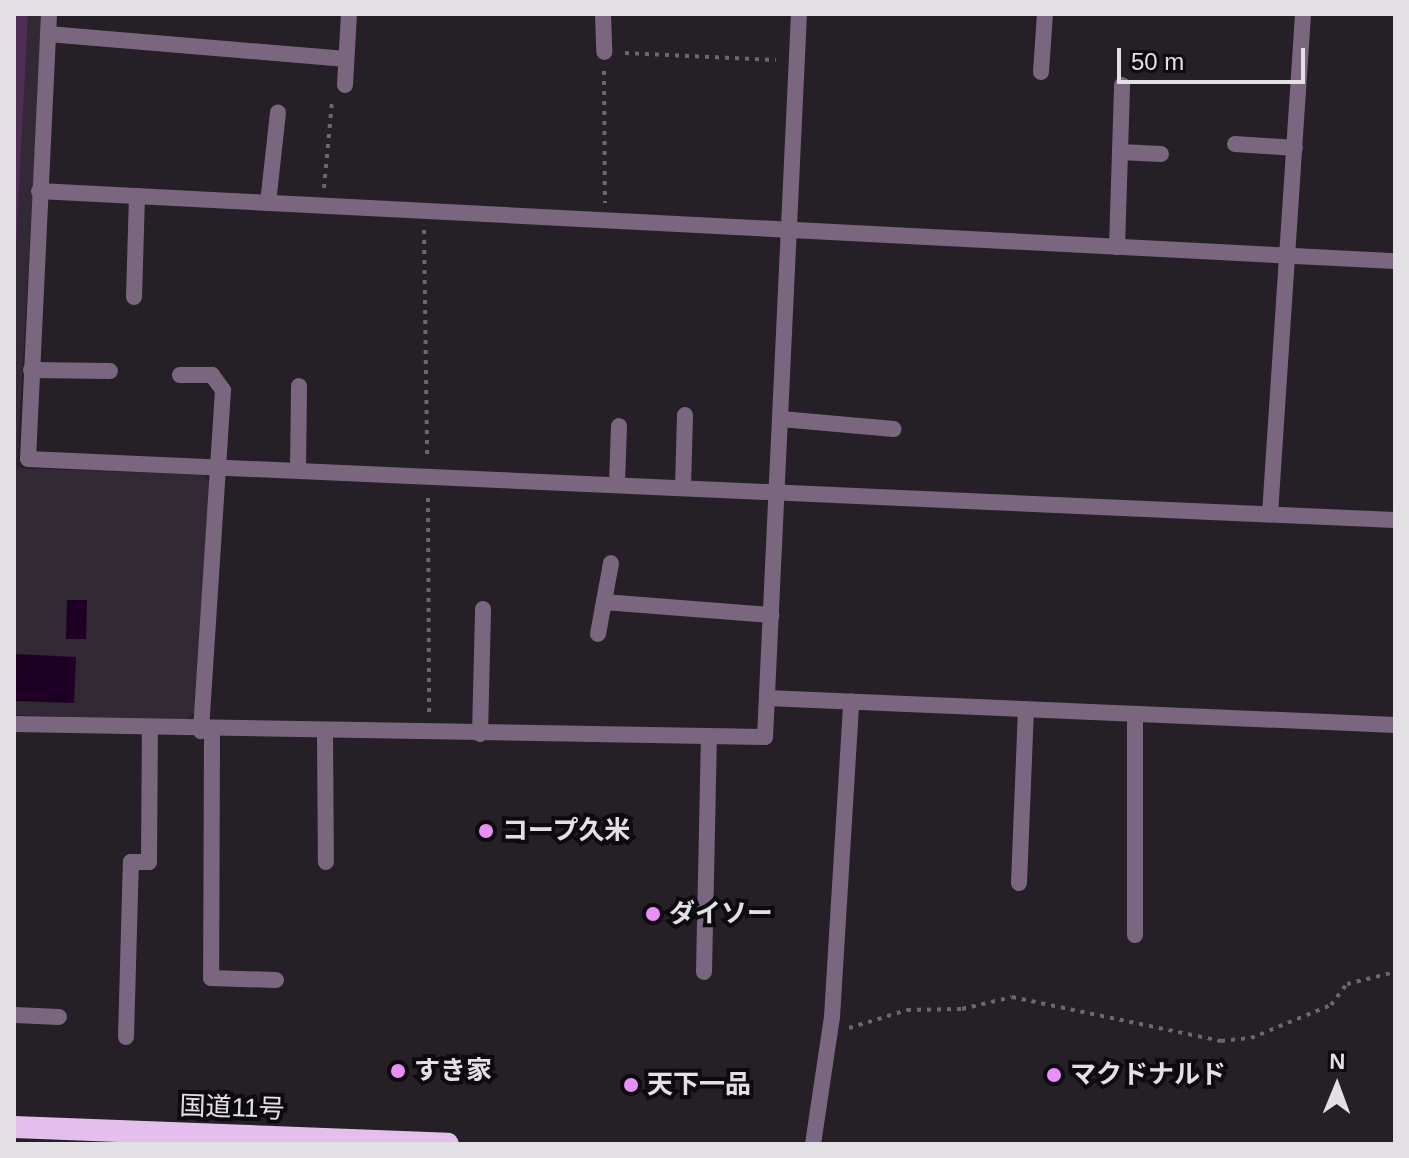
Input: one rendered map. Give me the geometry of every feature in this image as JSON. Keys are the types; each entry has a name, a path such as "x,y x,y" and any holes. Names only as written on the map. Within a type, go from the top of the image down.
{"highway":[{"name":"国道11号","path":"14,1127 448,1144"}],"street":[{"path":"49,14 28,459 1395,520"},
{"path":"345,85 349,14"},
{"path":"603,14 604,52"},
{"path":"14,724 207,731 765,737 776,492 793,231 799,14"},
{"path":"1041,72 1045,14"},
{"path":"1270,514 1303,14"},
{"path":"48,34 346,59"},
{"path":"1117,247 1122,85"},
{"path":"268,203 278,113"},
{"path":"1235,144 1295,148"},
{"path":"1120,152 1161,154"},
{"path":"39,191 1395,261"},
{"path":"134,297 137,196"},
{"path":"31,370 110,371"},
{"path":"180,375 212,375 223,390 207,731 211,978 276,980"},
{"path":"298,471 299,386"},
{"path":"683,487 685,415"},
{"path":"781,419 894,429"},
{"path":"617,484 619,426"},
{"path":"598,634 611,563"},
{"path":"604,602 771,615"},
{"path":"480,734 483,609"},
{"path":"767,698 1395,725"},
{"path":"813,1144 830,1028 851,702"},
{"path":"1019,883 1026,709"},
{"path":"1135,714 1135,935"},
{"path":"126,1037 131,862 149,862 150,730"},
{"path":"325,732 326,862"},
{"path":"704,972 709,737"},
{"path":"14,1015 59,1017"}],"path":[{"path":"606,221 604,52 798,62"},
{"path":"322,206 332,99 345,85"},
{"path":"830,1028 865,1028 907,1010 962,1009 1012,997 1221,1041 1251,1038 1318,1012 1347,984 1395,972"}],"shaded area":[{"path":"14,14 43,14 17,468 205,475 210,483 197,711 185,721 14,715"},
{"path":"14,14 28,14 14,284"},
{"path":"67,600 87,600 86,639 66,639"},
{"path":"14,654 76,657 74,703 14,701"}],"place":[{"name":"コープ久米","path":"486,831"},
{"name":"ダイソー","path":"653,914"},
{"name":"すき家","path":"398,1071"},
{"name":"マクドナルド","path":"1054,1075"},
{"name":"天下一品","path":"631,1085"}]}
